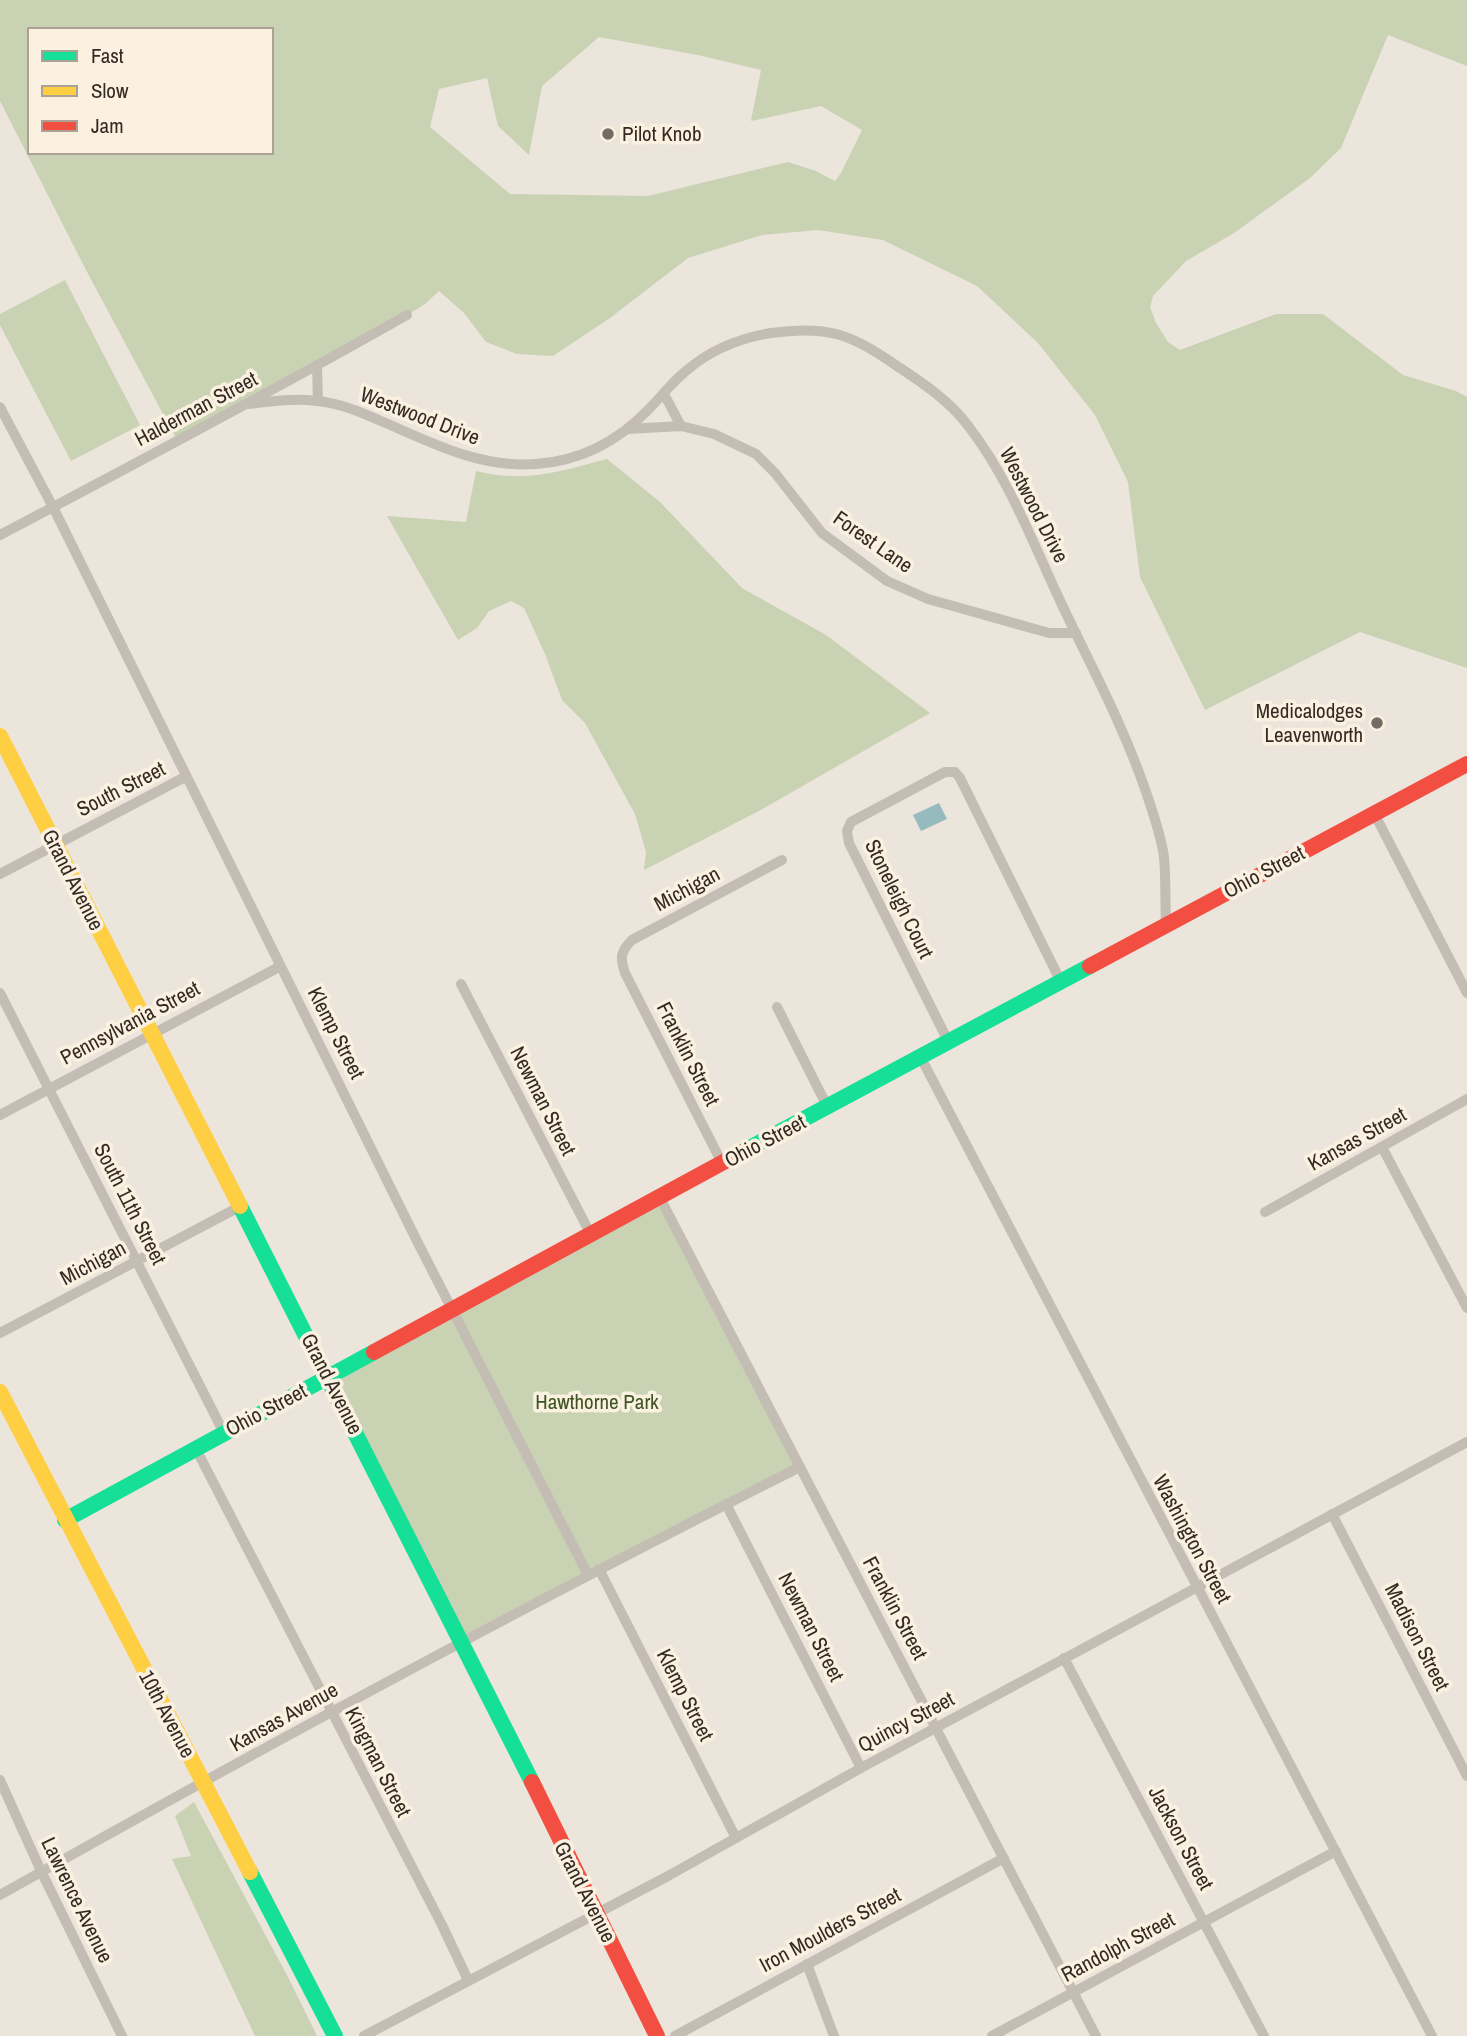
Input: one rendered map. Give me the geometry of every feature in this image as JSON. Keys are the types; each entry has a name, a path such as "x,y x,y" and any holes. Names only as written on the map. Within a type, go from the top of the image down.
{"street":[{"name":"Halderman Street","path":"0,535 199,428 250,404 408,315"},
{"name":"Westwood Drive","path":"250,404 276,400 318,401 359,411 478,460 516,465 555,462 595,450 628,429 686,370 708,355 739,340 786,331 822,329 859,341 925,385 968,425 999,471 1104,687 1137,765 1155,817 1164,857 1166,925"},
{"path":"317,366 318,401"},
{"path":"664,394 681,426"},
{"path":"0,407 52,508"},
{"name":"Forest Lane","path":"628,429 681,426 714,434 756,454 775,473 822,533 887,581 928,599 1049,633 1076,633"},
{"name":"Klemp Street","path":"52,508 279,967 588,1575"},
{"name":"Grand Avenue","path":"0,736 150,1034 328,1377 657,2036"},
{"name":"Ohio Street","path":"65,1520 722,1163 1467,764"},
{"name":"Stoneleigh Court","path":"949,1043 849,843 847,831 851,822 945,772 955,772 1061,982"},
{"name":"South Street","path":"0,874 185,777"},
{"path":"1374,813 1467,993"},
{"name":"Michigan","path":"621,961 624,948 632,940 782,860"},
{"name":"Franklin Street","path":"621,961 722,1163"},
{"name":"Pennsylvania Street","path":"0,1115 279,967"},
{"name":"Newman Street","path":"461,984 592,1235"},
{"name":"South 11th Street","path":"0,993 223,1433"},
{"path":"777,1007 828,1108"},
{"name":"Washington Street","path":"921,1058 1432,2036"},
{"name":"Kansas Street","path":"1265,1212 1467,1099"},
{"path":"1382,1147 1467,1308"},
{"name":"Franklin Street","path":"660,1198 1096,2036"},
{"name":"Michigan","path":"0,1333 241,1206"},
{"name":"10th Avenue","path":"0,1392 335,2036"},
{"path":"1464,1444 1467,1457"},
{"name":"Quincy Street","path":"364,2036 668,1876 861,1768 1464,1444"},
{"name":"Kingman Street","path":"196,1449 468,1980"},
{"path":"588,1575 800,1467"},
{"name":"Newman Street","path":"726,1504 861,1768"},
{"name":"Madison Street","path":"1332,1514 1467,1776"},
{"name":"Klemp Street","path":"599,1569 736,1838"},
{"name":"Kansas Avenue","path":"0,1895 588,1575"},
{"name":"Jackson Street","path":"1064,1658 1264,2036"},
{"name":"Lawrence Avenue","path":"0,1780 41,1871 122,2036"},
{"name":"Randolph Street","path":"992,2036 1336,1851"},
{"name":"Iron Moulders Street","path":"675,2036 1004,1858"},
{"path":"807,1964 834,2036"}],"green space":[{"path":"0,0 1467,0 1467,66 1388,35 1341,148 1310,178 1234,233 1186,261 1153,296 1150,307 1168,342 1180,350 1276,314 1323,314 1403,375 1467,397 1467,668 1360,632 1205,710 1140,577 1128,482 1095,415 1038,343 977,286 883,240 818,230 762,235 688,258 610,318 553,356 517,354 486,342 464,313 439,291 407,315 177,440 0,101","holes":["599,37 698,55 761,70 751,121 821,106 862,130 835,181 816,171 788,162 648,196 510,194 430,127 439,89 487,78 498,126 529,155 542,86"]},
{"path":"65,280 140,425 71,461 0,325 0,314"},
{"path":"607,459 660,502 742,588 826,635 930,713 757,812 644,870 646,852 635,814 585,723 562,700 524,608 511,601 489,611 477,628 458,640 387,516 466,522 476,471 527,476 557,472"},
{"name":"Hawthorne Park","path":"660,1198 800,1467 461,1642 328,1377"},
{"path":"194,1802 317,2036 255,2036 172,1859 191,1856 175,1816"}],"water":[{"path":"939,803 947,819 921,831 913,815"}],"traffic: fast":[{"path":"742,1152 1090,966"},
{"path":"240,1206 532,1782"},
{"path":"65,1520 374,1352"},
{"path":"250,1872 335,2036"}],"traffic: slow":[{"path":"0,736 240,1206"},
{"path":"0,1392 250,1872"}],"traffic: jam":[{"path":"1090,966 1467,764"},
{"path":"374,1352 742,1152"},
{"path":"532,1782 657,2036"}],"place":[{"name":"Pilot Knob","path":"608,134"},
{"name":"Medicalodges Leavenworth","path":"1377,723"}]}
